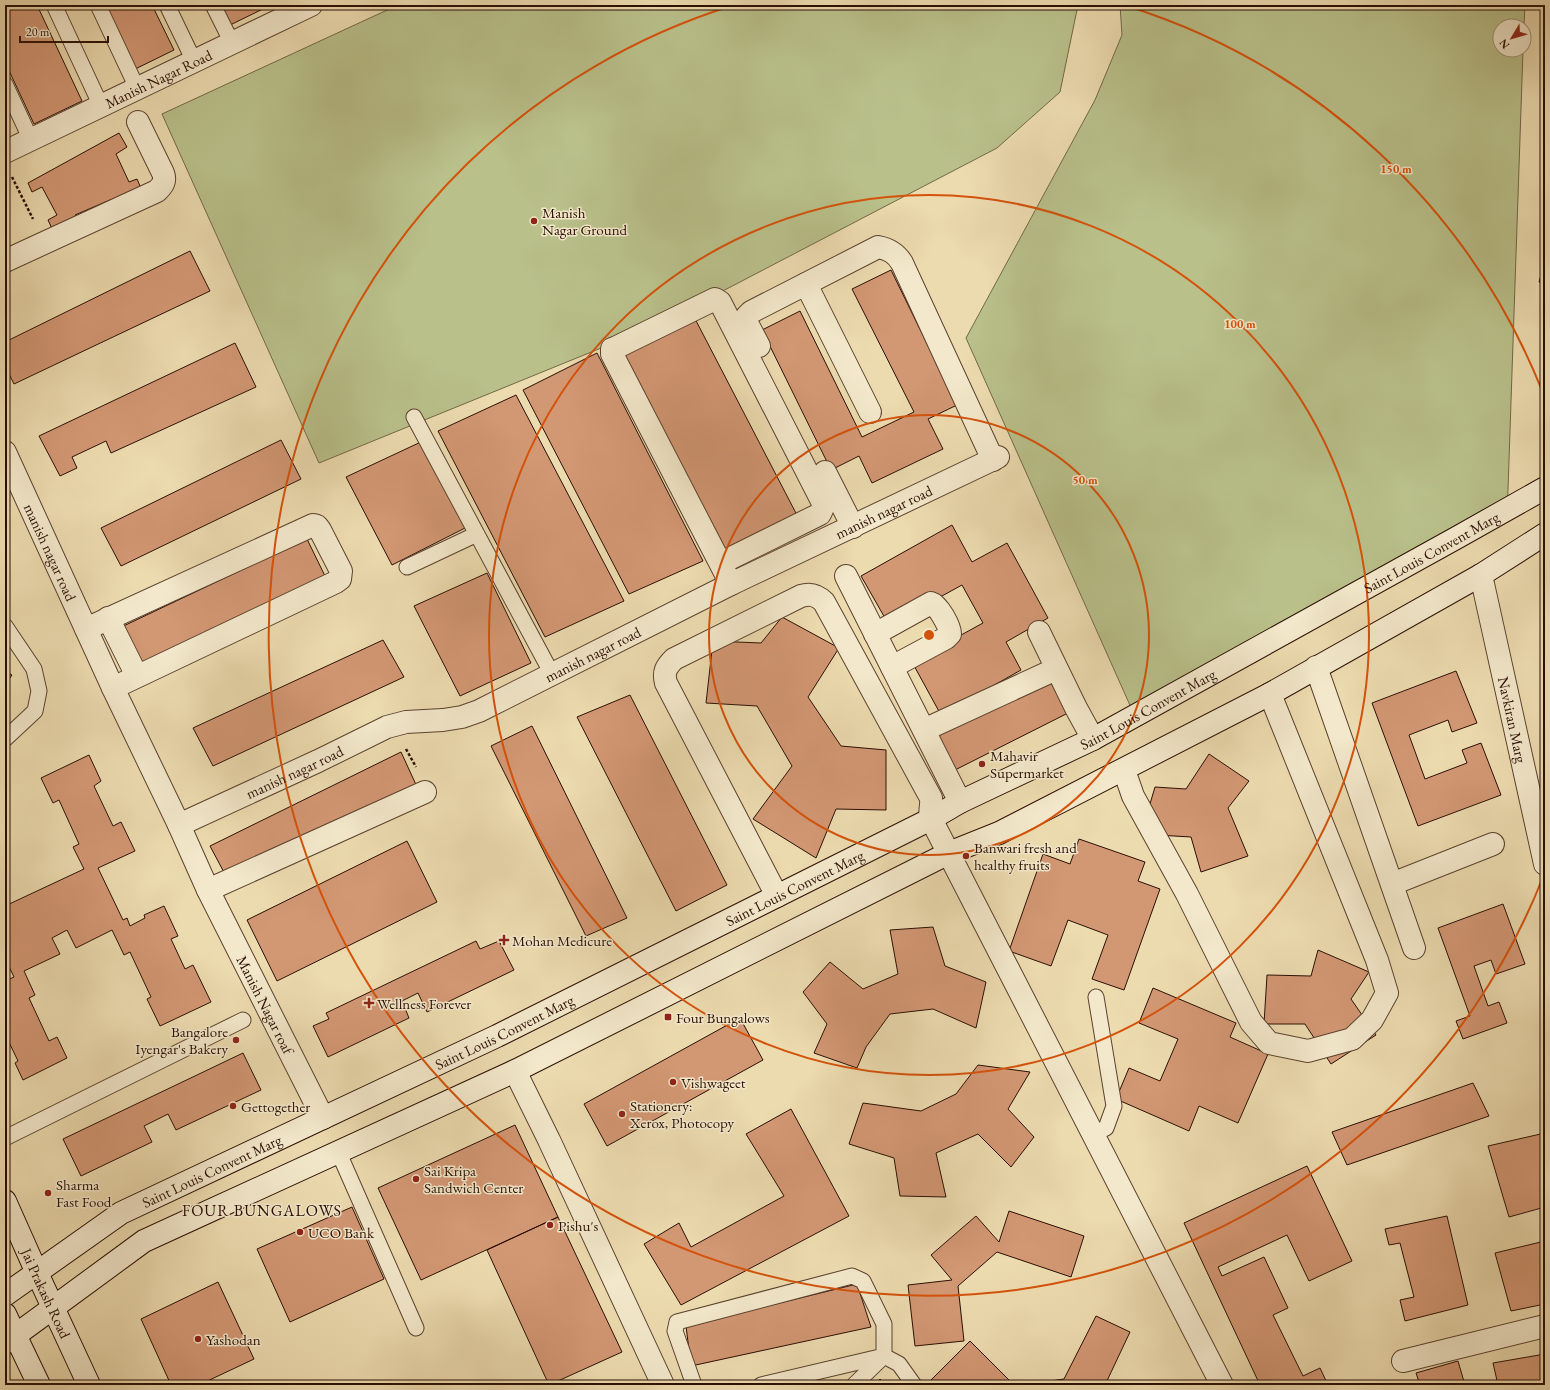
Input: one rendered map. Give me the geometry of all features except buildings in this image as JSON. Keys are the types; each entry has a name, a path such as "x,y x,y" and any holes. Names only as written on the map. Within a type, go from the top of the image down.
{"street":[{"name":"Manish Nagar Road","path":"5,152 232,43 298,8"},
{"path":"5,261 157,191 162,187 165,178 138,122"},
{"name":"manish nagar road","path":"179,825 318,761 387,727 406,722 443,720 462,717 478,711 732,584 996,459 898,257 886,248 878,247 806,284"},
{"path":"853,527 747,323 747,316 751,312 806,284 870,412"},
{"path":"721,563 820,514 824,505 720,302 715,299 612,349 612,352 721,563 732,584"},
{"name":"manish nagar road","path":"7,464 179,825 208,890"},
{"name":"Saint Louis Convent Marg","path":"5,1295 121,1214 504,1032 931,819 960,802 1093,739 1545,488"},
{"path":"86,629 313,525 317,526 320,530 341,571 342,576 336,582 113,688"},
{"path":"10,1339 144,1241 515,1071 949,853 999,833 1124,770 1270,694 1481,575 1545,534"},
{"name":"Navkiran Marg","path":"1481,575 1545,864"},
{"path":"846,576 960,802"},
{"path":"777,896 666,683 664,670 674,659 807,594 814,595 824,602 931,798 929,810 931,819 1222,1385"},
{"path":"875,634 931,603 937,606 949,629 950,634 946,638 892,667"},
{"path":"108,618 137,676"},
{"path":"1039,632 1076,708 1093,739"},
{"path":"1316,667 1414,948"},
{"path":"924,730 1056,668"},
{"path":"1124,770 1133,796 1187,894 1251,1022 1269,1043 1308,1052 1352,1039 1372,1020 1387,993 1377,960 1270,694"},
{"path":"208,890 425,792"},
{"path":"1392,884 1492,844"},
{"name":"Manish Nagar roaf","path":"208,890 323,1118"},
{"path":"515,1071 663,1385"},
{"name":"Jai Prakash Road","path":"5,1201 89,1385"},
{"path":"5,1314 10,1339 39,1385"},
{"path":"1403,1360 1545,1326"}],"lane":[{"path":"54,5 102,106"},
{"path":"98,5 137,88"},
{"path":"167,5 194,61"},
{"path":"213,5 232,43"},
{"path":"5,84 31,140"},
{"path":"414,417 552,674"},
{"path":"407,567 477,534"},
{"path":"5,626 34,669 38,691 35,711 5,739"},
{"path":"1093,1134 1106,1128 1114,1106 1096,998"},
{"path":"5,1138 243,1020"},
{"path":"338,1151 416,1328"},
{"path":"694,1385 675,1331 677,1322 852,1276 862,1281 884,1324 884,1356 854,1385"},
{"path":"760,1385 884,1356 899,1364 914,1385"}],"path":[{"path":"11,176 44,243"},
{"path":"404,747 406,748 426,789 425,792"}],"green space":[{"name":"Manish Nagar Ground","path":"398,5 1078,5 1060,92 997,148 717,294 611,344 319,463 162,114"},
{"path":"1120,5 1525,5 1524,18 1492,18 1492,58 1523,58 1507,519 1137,721 966,338 1095,100 1122,35"}],"place":[{"name":"Manish Nagar Ground","path":"534,221"},
{"name":"Mahavir Supermarket","path":"982,764"},
{"name":"Banwari fresh and healthy fruits","path":"966,856"},
{"name":"Mohan Medicure","path":"504,940"},
{"name":"Wellness Forever","path":"369,1003"},
{"name":"Four Bungalows","path":"668,1017"},
{"name":"Bangalore Iyengar's Bakery","path":"236,1040"},
{"name":"Vishwageet","path":"673,1082"},
{"name":"Gettogether","path":"233,1106"},
{"name":"Stationery: Xerox, Photocopy","path":"622,1114"},
{"name":"Sai Kripa Sandwich Center","path":"416,1179"},
{"name":"Sharma Fast Food","path":"48,1193"},
{"name":"Pishu's","path":"550,1225"},
{"name":"UCO Bank","path":"300,1232"},
{"name":"Yashodan","path":"198,1339"}],"district":[{"name":"FOUR BUNGALOWS","path":"262,1210"}]}
